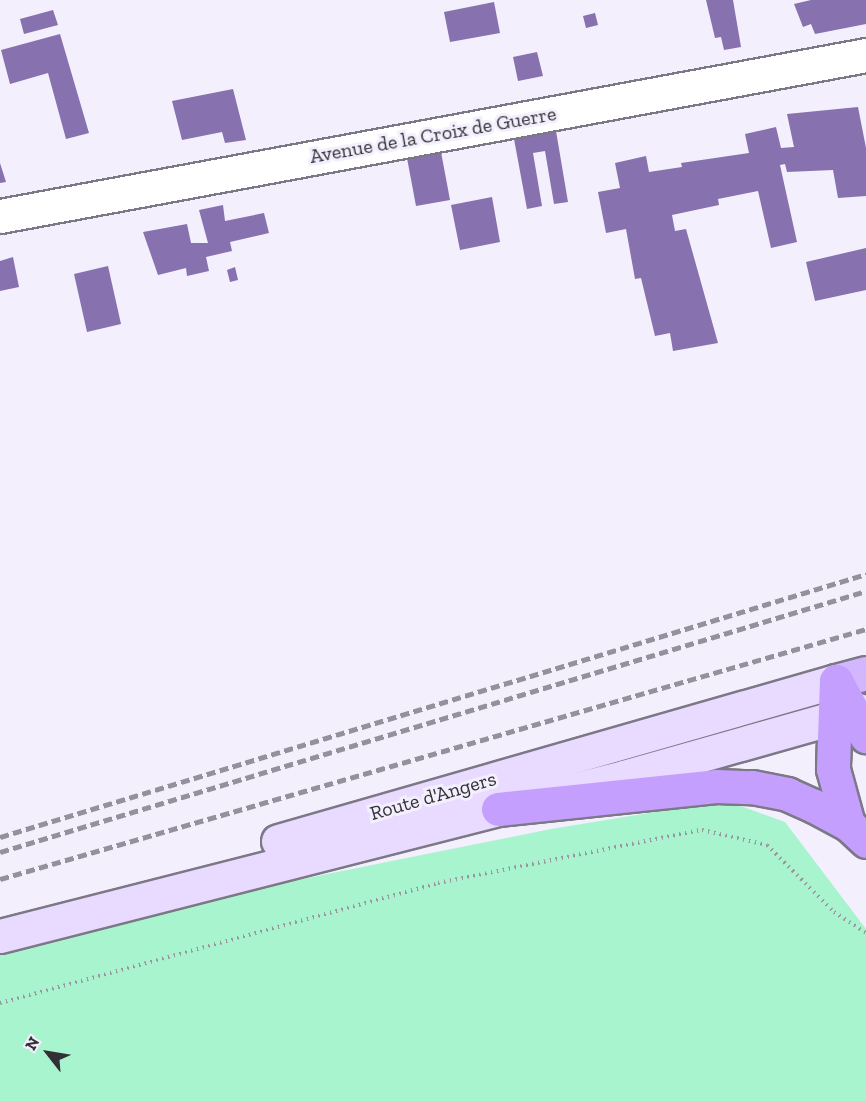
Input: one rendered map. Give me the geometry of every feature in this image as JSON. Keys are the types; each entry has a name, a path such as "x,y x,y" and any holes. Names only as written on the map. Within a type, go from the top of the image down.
{"highway":[{"path":"851,677 855,718 832,769 857,833"},
{"path":"498,809 716,786 752,787 787,794 857,833"}],"main road":[{"name":"Route d'Angers","path":"0,922 851,677"},
{"name":"Route d'Angers","path":"0,936 855,718"}],"street":[{"name":"Avenue de la Croix de Guerre","path":"0,216 866,55"}],"path":[{"path":"0,1003 404,891 702,830 767,845 834,912 866,933"}],"green space":[{"path":"735,804 785,822 866,929 866,1101 0,1101 0,955 223,895 551,829 692,806"}],"building":[{"path":"706,0 733,0 741,47 724,50 721,37 715,38"},
{"path":"811,0 866,0 866,24 815,34 811,24 803,27 794,4"},
{"path":"494,2 500,33 450,42 444,12"},
{"path":"53,10 58,25 24,34 20,19"},
{"path":"595,13 598,25 586,28 583,16"},
{"path":"60,34 89,133 66,139 48,73 10,84 1,50"},
{"path":"537,52 543,76 518,81 513,57"},
{"path":"233,89 246,140 225,143 222,132 182,140 172,101"},
{"path":"858,107 866,148 866,196 838,198 833,170 787,172 785,164 780,165 797,242 771,248 758,191 718,199 719,205 672,215 675,231 686,229 718,343 673,351 670,333 655,336 641,278 635,279 626,229 606,233 598,192 620,188 615,163 646,156 649,172 682,167 681,163 749,153 745,134 776,127 781,148 794,147 787,114"},
{"path":"556,131 568,202 554,204 545,151 533,153 542,206 527,209 514,139"},
{"path":"441,152 450,200 416,206 407,158"},
{"path":"0,163 6,182 0,183"},
{"path":"492,197 500,242 460,250 451,205"},
{"path":"223,205 225,221 264,213 269,233 230,242 232,251 206,257 209,271 187,276 186,268 158,275 143,232 187,224 191,243 208,243 199,210"},
{"path":"866,248 866,290 815,301 806,262"},
{"path":"13,257 19,287 0,291 0,261"},
{"path":"108,266 121,324 87,332 74,274"},
{"path":"235,267 238,280 230,282 227,270"}],"railway":[{"path":"0,837 866,574"},
{"path":"0,852 866,591"},
{"path":"0,879 866,629"}]}
